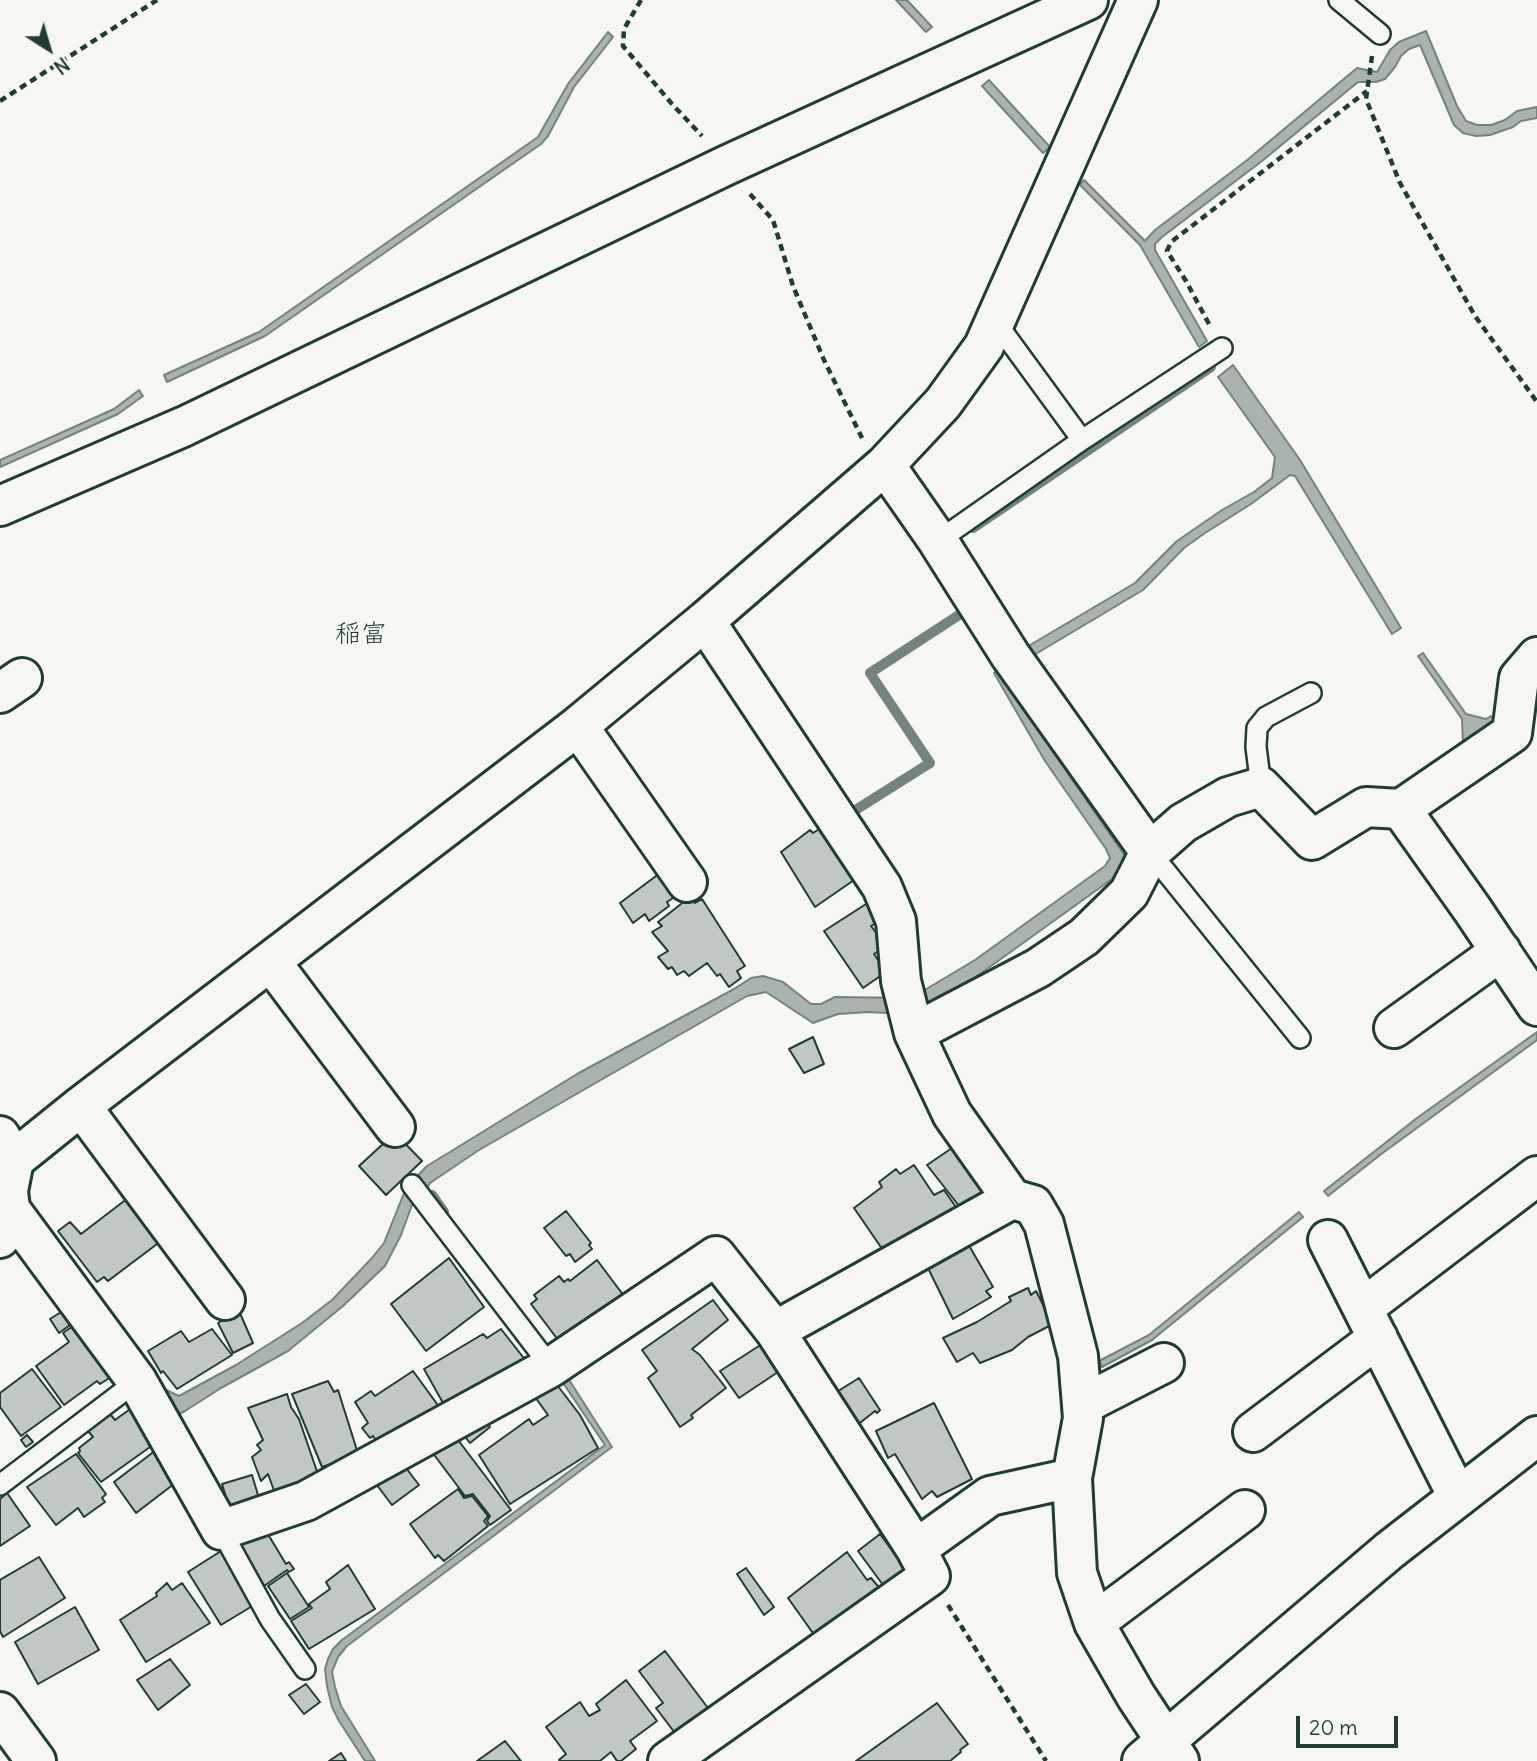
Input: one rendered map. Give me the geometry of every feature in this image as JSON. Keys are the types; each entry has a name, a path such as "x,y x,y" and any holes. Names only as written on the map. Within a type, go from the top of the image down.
{"street":[{"path":"0,506 185,425 727,165 1088,0"},
{"path":"923,1563 775,1331 716,1256 551,1367 306,1501 221,1530 137,1381 5,1184 81,1106 578,726 705,621 882,468 943,403 984,346 1138,0"},
{"path":"882,468 938,541 1017,665 1150,852"},
{"path":"705,621 882,887 896,921 901,981 909,1014 952,1114 1012,1199 1033,1205 1044,1224 1078,1356 1083,1418 1072,1478 1077,1573 1094,1623 1136,1696 1162,1754 1390,1550 1537,1436"},
{"path":"909,1014 1038,968 1084,937 1129,892 1150,852 1184,823 1228,797 1261,787 1312,840 1366,807 1401,809 1512,733 1519,678 1537,657"},
{"path":"578,726 687,883"},
{"path":"1401,809 1537,1006"},
{"path":"1394,1028 1501,951"},
{"path":"271,962 395,1127"},
{"path":"81,1106 225,1300"},
{"path":"1252,1432 1370,1323 1537,1176"},
{"path":"775,1331 1012,1199"},
{"path":"1328,1240 1458,1497"},
{"path":"1082,1405 1164,1363"},
{"path":"668,1761 923,1563 990,1496 1072,1478"},
{"path":"1094,1623 1245,1510"},
{"path":"0,1712 36,1761"}],"lane":[{"path":"1339,0 1380,34"},
{"path":"995,321 1082,440"},
{"path":"938,541 1082,440 1222,348"},
{"path":"1261,787 1256,747 1257,728 1266,717 1311,693"},
{"path":"1150,852 1300,1038"},
{"path":"412,1185 551,1367"},
{"path":"0,1485 137,1381"},
{"path":"221,1530 270,1619 305,1670"}],"path":[{"path":"0,101 157,0"},
{"path":"641,0 624,29 623,46 713,147 773,220 793,286 824,360 882,468"},
{"path":"1371,68 1366,99 1400,183 1475,316 1537,402"},
{"path":"1222,348 1167,251 1171,242 1367,91"},
{"path":"923,1563 1046,1761"}],"shaded area":[{"path":"896,0 907,0 932,27 926,32"},
{"path":"1426,31 1457,106 1466,121 1477,125 1491,125 1505,120 1517,111 1537,107 1537,118 1521,121 1513,127 1490,135 1463,133 1454,125 1420,45 1401,56 1385,79 1358,82 1155,244 1155,250 1207,341 1199,347 1140,245 1080,185 1084,180 1145,241 1155,230 1246,161 1357,68 1377,72 1390,50 1399,42"},
{"path":"608,32 613,37 574,87 541,144 265,336 167,382 164,375 259,332 538,137 568,84"},
{"path":"989,80 1050,147 1043,153 982,86"},
{"path":"1233,365 1300,460 1401,628 1392,634 1295,476 1290,475 1184,548 1143,590 1029,658 1017,684 1056,756 1125,856 1122,867 1112,879 973,979 925,1007 888,1013 838,1014 813,1023 766,992 747,996 479,1150 430,1183 412,1205 385,1266 343,1306 288,1351 171,1418 162,1388 179,1396 236,1365 302,1323 332,1300 384,1243 406,1188 427,1166 577,1074 751,978 763,976 783,982 811,1004 821,1004 835,997 912,998 914,987 923,991 975,960 1105,866 1110,858 1106,849 1045,761 994,673 1025,648 1135,583 1177,541 1272,478 1275,457 1218,377"},
{"path":"139,390 143,396 118,414 0,467 0,460 114,409"},
{"path":"1423,653 1466,714 1486,719 1491,716 1497,724 1411,787 1407,782 1463,743 1462,719 1418,656"},
{"path":"1537,1032 1537,1040 1328,1196 1324,1191 1417,1118"},
{"path":"1299,1212 1303,1217 1152,1340 1102,1367 1099,1361 1149,1335"},
{"path":"566,1375 612,1447 347,1646 338,1657 332,1672 335,1687 341,1706 375,1761 365,1761 332,1707 325,1669 333,1649 605,1445 561,1380"}],"building":[{"path":"827,824 857,878 815,907 781,852 810,830 813,833"},
{"path":"660,873 676,896 667,902 669,906 649,921 645,914 633,923 620,903"},
{"path":"690,897 695,903 702,899 745,966 737,971 741,978 729,987 720,974 717,976 707,963 689,976 684,971 677,975 672,967 668,969 658,957 668,951 652,932 662,926 658,922"},
{"path":"866,904 879,921 871,926 884,947 874,954 886,972 863,988 824,931"},
{"path":"813,1037 824,1064 804,1073 789,1049"},
{"path":"395,1133 422,1161 386,1195 359,1166"},
{"path":"955,1146 992,1199 963,1211 927,1165"},
{"path":"914,1165 934,1195 944,1190 958,1210 887,1256 854,1208 882,1187 879,1182 896,1169 900,1174"},
{"path":"128,1198 161,1241 108,1281 104,1277 97,1282 58,1231 70,1222 81,1234"},
{"path":"566,1211 591,1243 589,1245 592,1249 575,1262 570,1254 566,1256 544,1228"},
{"path":"967,1242 993,1287 986,1291 991,1297 953,1319 926,1264"},
{"path":"449,1258 484,1307 426,1351 391,1304"},
{"path":"597,1260 627,1300 558,1340 531,1304 537,1299 534,1295 559,1276 564,1282 568,1279 570,1281"},
{"path":"1028,1288 1031,1295 1036,1291 1053,1324 1028,1337 1012,1350 980,1363 973,1353 957,1362 943,1338 977,1322 1011,1301 1009,1297"},
{"path":"713,1300 728,1320 692,1349 726,1388 680,1427 648,1378 657,1371 642,1350"},
{"path":"239,1311 253,1343 233,1353 218,1323"},
{"path":"61,1312 70,1325 59,1333 50,1319"},
{"path":"73,1326 111,1377 100,1384 97,1381 64,1405 36,1366 69,1342 63,1333"},
{"path":"212,1329 232,1355 177,1389 163,1371 161,1373 148,1351 181,1331 189,1342"},
{"path":"501,1329 530,1366 447,1410 424,1369 483,1334 487,1338"},
{"path":"762,1344 781,1370 739,1398 720,1371"},
{"path":"32,1369 61,1407 21,1436 0,1407 0,1393"},
{"path":"413,1371 440,1408 382,1448 373,1436 370,1438 362,1428 368,1423 355,1402 371,1391 375,1396"},
{"path":"551,1377 580,1415 598,1448 510,1504 479,1455 529,1419 533,1425 548,1415 530,1390"},
{"path":"859,1378 880,1410 856,1426 835,1393"},
{"path":"328,1381 334,1392 338,1390 361,1463 338,1468 334,1463 322,1467 292,1394"},
{"path":"287,1394 299,1419 321,1483 277,1499 268,1474 261,1481 252,1457 261,1450 257,1445 263,1440 248,1408"},
{"path":"934,1403 972,1479 937,1497 932,1491 922,1499 895,1454 888,1458 876,1431"},
{"path":"133,1407 157,1442 101,1482 78,1453 79,1448 93,1437 88,1431 110,1414 115,1420"},
{"path":"479,1412 490,1427 470,1443 458,1428"},
{"path":"452,1432 511,1510 490,1525 487,1521 490,1516 473,1494 465,1496 429,1448"},
{"path":"27,1435 33,1442 26,1447 21,1440"},
{"path":"160,1447 183,1477 136,1513 114,1482"},
{"path":"76,1454 106,1494 102,1498 105,1502 84,1517 78,1508 56,1525 27,1487"},
{"path":"400,1460 419,1485 392,1505 373,1480"},
{"path":"252,1475 261,1505 231,1514 222,1484"},
{"path":"458,1489 464,1498 472,1496 488,1516 484,1521 488,1526 444,1561 438,1555 435,1558 410,1524"},
{"path":"7,1493 30,1526 0,1546 0,1499"},
{"path":"266,1531 286,1564 289,1562 294,1569 289,1572 287,1570 264,1586 233,1533"},
{"path":"880,1534 908,1572 886,1589 858,1551"},
{"path":"221,1551 254,1605 221,1625 188,1572"},
{"path":"847,1552 867,1580 871,1578 883,1592 815,1636 788,1598"},
{"path":"39,1557 65,1598 3,1637 0,1631 0,1580"},
{"path":"348,1565 375,1609 309,1649 291,1621 312,1608 309,1604 330,1589 326,1582"},
{"path":"746,1568 774,1607 764,1615 737,1574"},
{"path":"287,1573 309,1607 290,1619 268,1586"},
{"path":"167,1583 172,1590 182,1583 210,1623 146,1662 120,1620 157,1596 156,1593"},
{"path":"75,1607 99,1650 38,1684 15,1642"},
{"path":"665,1651 711,1712 678,1737 656,1708 663,1703 639,1671"},
{"path":"170,1659 190,1685 158,1710 137,1680"},
{"path":"626,1680 657,1721 630,1741 636,1749 621,1761 617,1761 611,1752 600,1761 560,1761 566,1754 546,1727 580,1702 589,1716 600,1710 596,1704"},
{"path":"306,1684 320,1702 304,1714 289,1695"},
{"path":"937,1703 968,1744 950,1761 856,1761"},
{"path":"505,1741 521,1761 477,1761"},
{"path":"341,1753 346,1761 329,1761"}],"waterway":[{"path":"973,528 1211,367"},
{"path":"846,816 930,763 870,673 959,615 962,610 959,602"},
{"path":"432,1195 444,1212"}],"district":[{"name":"稲富","path":"361,635"}]}
